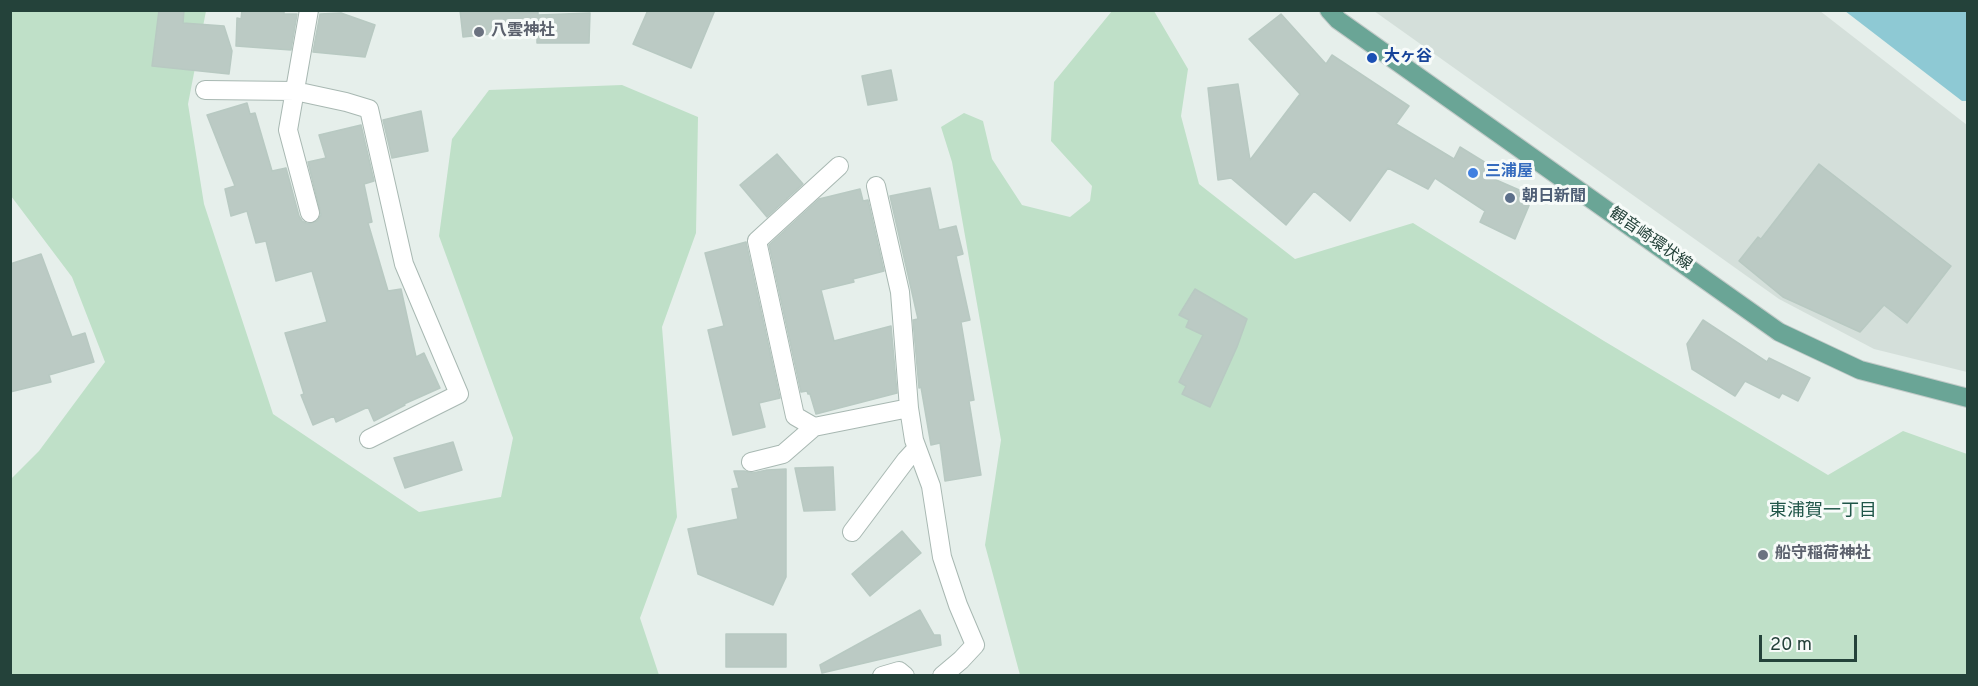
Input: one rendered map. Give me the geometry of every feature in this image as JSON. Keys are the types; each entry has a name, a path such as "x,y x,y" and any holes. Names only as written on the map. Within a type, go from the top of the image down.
{"main road":[{"name":"観音崎環状線","path":"1329,10 1338,20 1779,332 1860,370 1968,398"}],"street":[{"path":"309,10 288,130 310,213"},
{"path":"205,90 295,91 369,109 405,264 459,394 369,438"},
{"path":"814,427 795,417 757,241 839,166"},
{"path":"876,186 900,292 909,408 917,448 931,486 942,557 958,605 975,645 942,675"},
{"path":"751,462 783,454 814,427 909,408"},
{"path":"852,532 917,448"},
{"path":"882,675 899,671 905,675"}],"shaded area":[{"path":"1374,11 1820,11 1967,125 1967,372 1874,349 1779,299"}],"green space":[{"path":"11,11 206,11 188,104 204,204 273,414 419,512 501,497 513,438 439,236 452,139 489,90 622,85 698,117 696,233 662,327 677,517 640,618 659,675 11,675 10,480 39,451 105,362 72,277 11,196"},
{"path":"1112,11 1154,11 1188,69 1181,116 1199,184 1295,259 1413,223 1828,475 1903,431 1967,454 1967,675 1020,675 985,545 1001,440 952,162 941,127 964,113 983,121 992,159 1022,205 1070,217 1090,201 1092,186 1051,141 1054,82"}],"water":[{"path":"1845,11 1967,11 1967,101 1962,101"}],"building":[{"path":"159,10 184,10 183,23 224,26 232,51 229,74 152,66"},
{"path":"242,10 284,10 284,14 297,14 291,50 236,46 237,18 241,19"},
{"path":"460,10 538,10 538,15 590,13 589,43 537,43 537,29 463,37"},
{"path":"648,10 715,10 691,68 633,44"},
{"path":"341,13 375,25 365,57 313,52 320,14"},
{"path":"1281,14 1326,64 1332,55 1409,106 1396,124 1454,159 1460,147 1499,171 1494,179 1533,196 1515,239 1480,222 1485,211 1435,178 1428,189 1388,168 1350,221 1314,191 1286,225 1231,178 1218,180 1208,88 1238,84 1250,160 1300,94 1249,39"},
{"path":"891,70 897,100 868,105 862,76"},
{"path":"247,103 250,114 255,113 272,171 286,168 299,216 308,224 317,221 321,215 308,162 326,158 319,135 361,125 374,181 364,184 372,222 368,223 388,291 401,289 416,357 424,353 440,388 374,421 368,407 336,422 334,416 313,425 301,395 304,394 285,333 327,322 312,271 276,281 266,241 256,243 247,211 231,216 225,189 235,186 207,115"},
{"path":"421,111 428,151 392,158 383,120"},
{"path":"777,154 803,184 767,217 740,185"},
{"path":"1819,164 1951,266 1907,323 1884,305 1860,332 1783,297 1739,261 1758,237 1761,239"},
{"path":"930,188 939,230 956,226 963,254 956,256 970,320 961,322 974,400 969,401 981,475 945,481 940,443 931,445 921,387 919,388 913,320 918,319 890,196"},
{"path":"860,189 863,201 868,200 884,271 853,279 854,282 821,290 834,341 891,326 897,393 816,414 810,394 807,391 801,392 769,245 819,199"},
{"path":"746,242 780,398 759,403 765,427 733,435 708,330 724,326 705,253"},
{"path":"41,254 72,337 85,333 94,362 49,375 51,382 10,392 10,264"},
{"path":"1195,289 1247,319 1210,407 1182,394 1186,386 1179,382 1203,335 1186,327 1189,320 1179,315"},
{"path":"1703,320 1767,362 1769,358 1810,378 1798,401 1782,393 1779,398 1745,381 1735,396 1692,369 1687,344"},
{"path":"453,442 462,470 405,488 394,458"},
{"path":"833,467 835,510 804,511 795,468"},
{"path":"786,469 786,577 773,605 698,574 688,529 738,519 732,489 739,488 734,471 753,473"},
{"path":"902,531 921,553 870,596 852,574"},
{"path":"920,610 934,635 940,635 941,645 822,673 820,665"},
{"path":"726,634 786,634 786,667 726,667"}],"place":[{"name":"八雲神社","path":"479,32"},
{"name":"大ヶ谷","path":"1372,58"},
{"name":"三浦屋","path":"1473,173"},
{"name":"朝日新聞","path":"1510,198"},
{"name":"船守稲荷神社","path":"1763,555"}],"district":[{"name":"東浦賀一丁目","path":"1823,512"}]}
